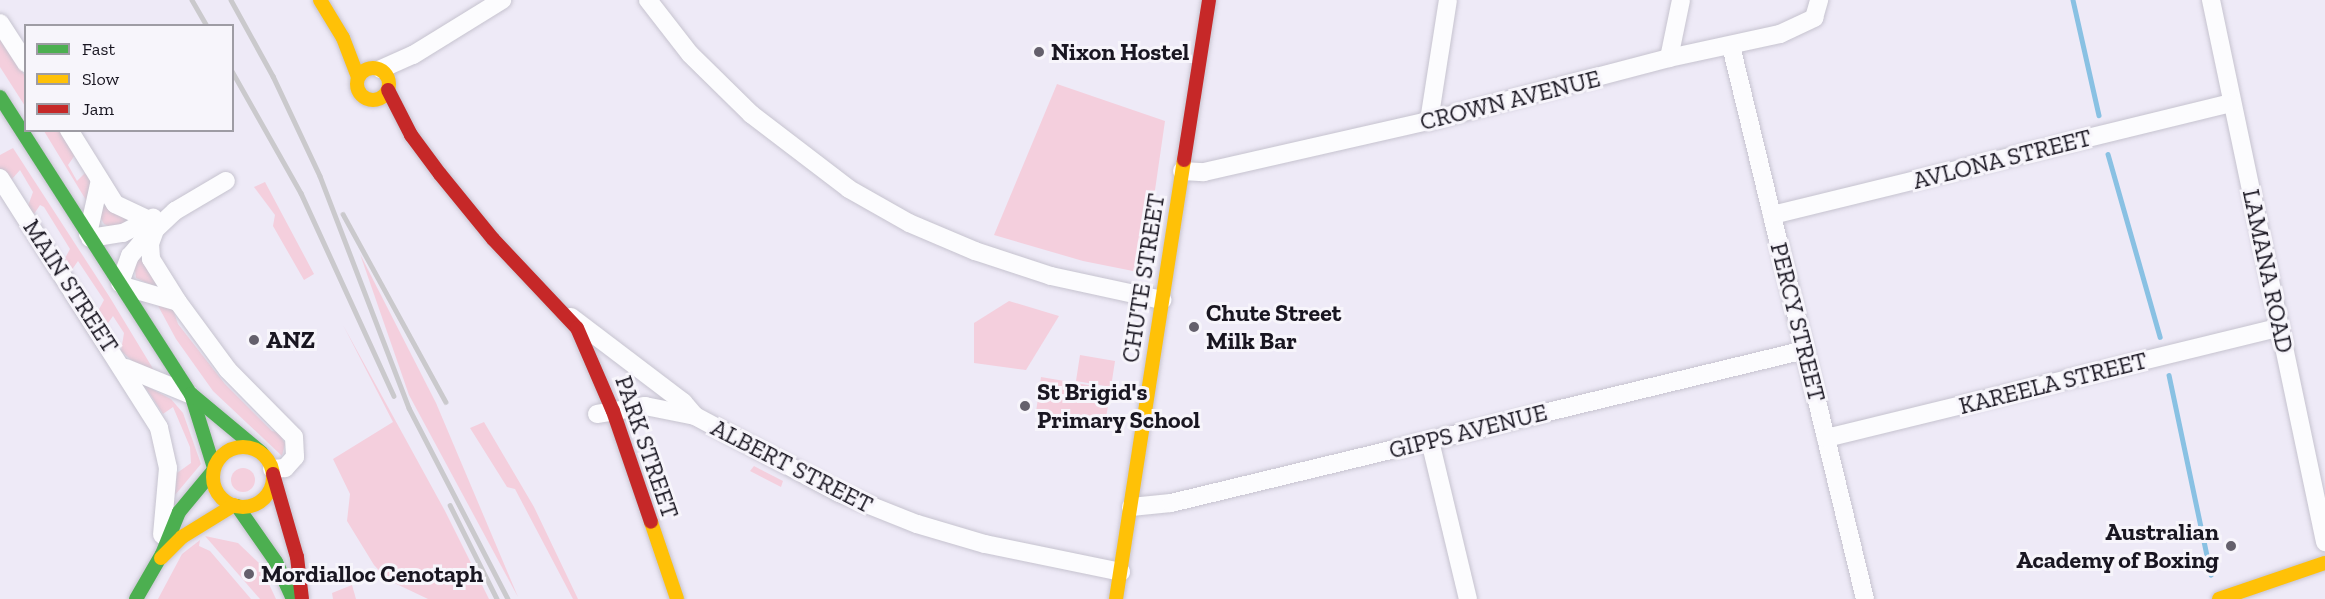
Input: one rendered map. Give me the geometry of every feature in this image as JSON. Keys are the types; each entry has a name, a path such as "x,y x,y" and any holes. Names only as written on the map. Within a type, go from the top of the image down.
{"main road":[{"name":"ALBERT STREET","path":"320,0 343,38 358,78 359,92 372,100 465,221 561,317"},
{"name":"CHUTE STREET","path":"1116,599 1209,0"},
{"name":"ALBERT STREET","path":"343,38 383,76 411,135 493,239 561,317"},
{"path":"358,78 383,76 381,97 372,100"},
{"name":"MAIN STREET","path":"0,97 191,394 214,470"},
{"name":"PARK STREET","path":"561,317 584,341 664,599"},
{"name":"MAIN STREET","path":"191,394 262,453"},
{"name":"PARK STREET","path":"605,412 677,599"},
{"path":"136,599 161,556 179,512 214,470 221,456 234,448 248,447 262,453 273,472 297,556 302,599"},
{"path":"214,470 219,494 236,506 276,562 293,599"},
{"path":"161,556 182,537 236,506 261,500 270,489 273,472"},
{"path":"2218,599 2325,563"}],"street":[{"path":"383,76 502,0"},
{"path":"648,0 690,54 751,114 849,189 926,231 993,258 1092,287 1162,300"},
{"path":"1429,121 1448,0"},
{"path":"1669,58 1681,0"},
{"name":"CROWN AVENUE","path":"1182,171 1204,172 1429,121 1669,58 1731,46 1797,28 1814,18 1819,0"},
{"name":"LAMANA ROAD","path":"2211,0 2325,542"},
{"path":"0,23 24,60"},
{"name":"PERCY STREET","path":"1731,46 1865,599"},
{"name":"AVLONA STREET","path":"1772,214 2232,103"},
{"path":"70,132 118,207 152,225"},
{"name":"MAIN STREET","path":"89,236 100,180"},
{"path":"89,236 117,235 152,225 226,180"},
{"name":"MAIN STREET","path":"1,181 150,410 167,454 161,556"},
{"path":"120,284 133,252 152,225"},
{"path":"152,225 151,259 178,302 228,370 294,437 295,457 285,468 273,472"},
{"name":"MAIN STREET","path":"120,284 178,302"},
{"name":"ALBERT STREET","path":"561,317 599,334 683,402 695,416 786,467 899,518 1017,553 1120,572"},
{"name":"KAREELA STREET","path":"1826,438 2280,327"},
{"name":"GIPPS AVENUE","path":"1131,507 1152,508 1805,350"},
{"name":"MAIN STREET","path":"122,365 191,394"},
{"path":"605,412 645,406 695,416"},
{"path":"1430,441 1468,599"}],"shaded area":[{"path":"0,37 24,74 24,104 0,67"},
{"path":"1057,84 1165,121 1143,273 1083,261 994,235"},
{"path":"45,132 62,132 75,155 68,165 77,181 85,173 94,183 89,205"},
{"path":"13,148 109,296 155,372 137,365 121,351 124,333 113,316 106,326 97,313 104,300 78,261 71,271 63,262 70,249 44,207 40,205 34,214 28,206 33,192 20,170 12,179 0,169 0,155"},
{"path":"265,182 314,274 304,280 273,226 275,215 254,187"},
{"path":"104,201 131,221 112,228 104,224 100,217"},
{"path":"142,250 161,289 136,278 134,262"},
{"path":"360,254 436,403 518,597 409,395"},
{"path":"1009,301 1059,316 1026,370 974,363 974,323"},
{"path":"156,302 173,309 178,324 225,384 272,431 279,433 285,444 282,456 213,391 176,339"},
{"path":"343,325 445,511 489,599 428,599 388,580 374,565 347,521 350,494 333,459 393,422"},
{"path":"1080,355 1115,361 1111,387 1076,381"},
{"path":"1041,377 1111,389 1105,423 1036,412"},
{"path":"144,385 171,399 183,413 201,464 175,495 177,473 191,463 190,447 173,407 163,414"},
{"path":"484,422 534,507 578,599 573,599 515,489 507,487 470,428"},
{"path":"754,466 783,481 781,487 750,471"},
{"path":"243,468 251,472 255,480 251,488 243,492 235,488 231,480 235,472"},
{"path":"205,536 238,543 259,563 276,599 260,599"},
{"path":"200,540 199,546 210,551 251,599 158,599 182,554"},
{"path":"352,585 356,599 333,599 332,593"}],"waterway":[{"path":"2073,0 2099,115"},
{"path":"2108,154 2160,337"},
{"path":"2169,375 2211,575"}],"railway":[{"path":"192,0 206,24"},
{"path":"231,0 273,76 320,176 409,408 508,599"},
{"path":"234,75 301,193 394,396"},
{"path":"343,214 446,402"},
{"path":"450,505 497,599"}],"traffic: fast":[{"path":"0,97 191,394 214,468"},
{"path":"191,394 262,453"},
{"path":"136,599 162,554 179,512 213,471"},
{"path":"237,506 276,562 293,599"}],"traffic: slow":[{"path":"320,0 343,38 358,77"},
{"path":"373,68 384,73 389,84 384,95 373,100 362,95 357,84 362,73 373,68"},
{"path":"1116,599 1184,160"},
{"path":"243,447 260,452 268,460 273,477 268,494 260,502 243,507 226,502 218,494 213,477 218,460 226,452 243,447"},
{"path":"161,558 182,537 234,505"},
{"path":"651,522 677,599"},
{"path":"2219,599 2325,563"}],"traffic: jam":[{"path":"1184,160 1209,0"},
{"path":"388,90 411,135 440,174 493,239 577,328 613,411 651,522"},
{"path":"273,474 297,557 302,599"}],"place":[{"name":"Nixon Hostel","path":"1039,52"},
{"name":"Chute Street Milk Bar","path":"1194,327"},
{"name":"ANZ","path":"254,340"},
{"name":"St Brigid's Primary School","path":"1025,406"},
{"name":"Australian Academy of Boxing","path":"2231,546"},
{"name":"Mordialloc Cenotaph","path":"249,574"}]}
